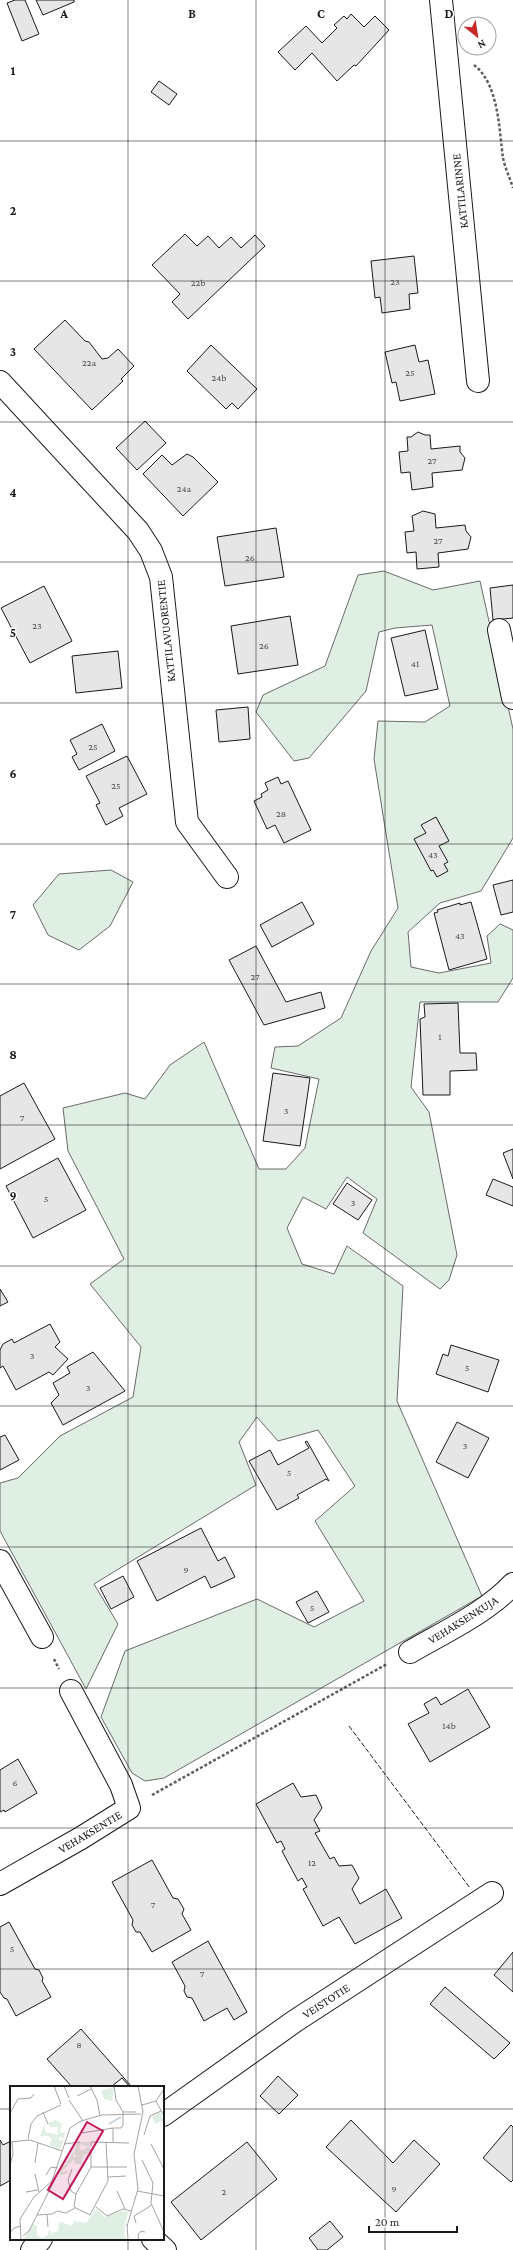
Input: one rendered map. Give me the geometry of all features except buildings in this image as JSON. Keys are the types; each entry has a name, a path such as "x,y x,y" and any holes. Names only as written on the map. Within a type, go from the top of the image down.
{"street":[{"name":"KATTILARINNE","path":"441,0 478,381"},
{"name":"KATTILAVUORENTIE","path":"0,382 138,531 151,551 161,576 188,822 227,877"},
{"path":"499,630 513,698"},
{"path":"0,1561 42,1637"},
{"name":"VEHAKSENKUJA","path":"410,1652 503,1595 513,1584"},
{"name":"VEHAKSENTIE","path":"0,1884 81,1838 129,1808 121,1785 71,1691"},
{"name":"VEISTOTIE","path":"164,2114 296,2021 492,1893"},
{"path":"32,2250 40,2240"},
{"path":"154,2240 165,2250"}],"path":[{"path":"447,52 475,66 490,87 498,116 504,160 513,188"},
{"path":"42,1637 71,1691"},
{"path":"129,1808 410,1652"}],"green space":[{"path":"384,571 433,590 480,581 513,729 513,838 481,891 440,903 408,932 411,967 439,973 491,963 487,936 500,924 513,930 513,978 498,1002 420,1002 411,1087 429,1112 457,1255 449,1280 440,1289 363,1233 377,1199 347,1177 326,1209 303,1197 287,1228 302,1264 334,1274 347,1246 403,1286 397,1401 482,1596 164,1778 145,1781 132,1773 101,1717 125,1651 257,1599 314,1627 364,1601 315,1521 355,1486 318,1430 278,1441 257,1417 239,1442 256,1485 94,1584 118,1624 86,1689 0,1531 0,1483 18,1478 60,1436 133,1397 141,1347 90,1284 124,1259 68,1151 63,1108 125,1093 145,1099 170,1065 204,1042 259,1169 286,1169 305,1148 319,1079 271,1068 275,1047 298,1046 341,1018 371,951 398,908 374,759 378,721 425,722 450,706 432,625 395,628 379,632 366,691 309,758 294,761 256,712 263,695 325,666 358,575"},
{"path":"111,870 133,882 110,926 79,950 48,935 33,905 59,874"}],"fence":[{"path":"349,1726 470,1888"}]}
